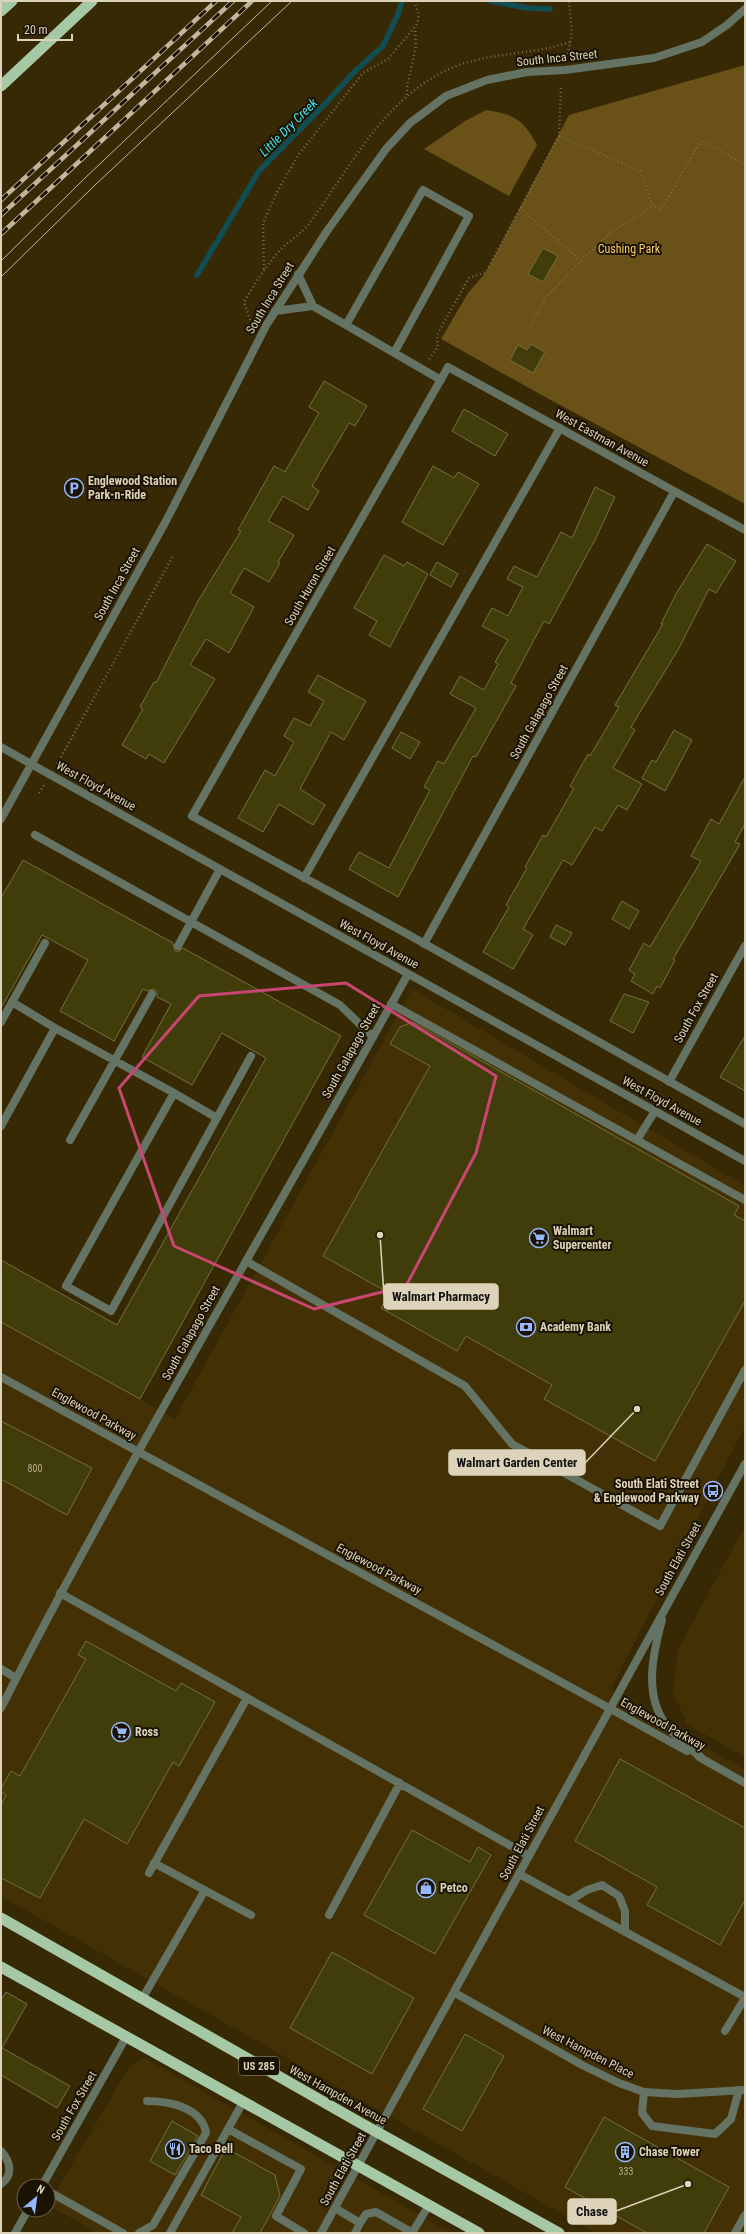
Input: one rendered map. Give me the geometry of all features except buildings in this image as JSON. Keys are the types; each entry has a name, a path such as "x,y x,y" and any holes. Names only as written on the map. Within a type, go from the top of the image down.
{"highway":[{"path":"1,11 12,1"},
{"path":"1,86 92,1"},
{"name":"West Hampden Avenue","path":"1,1918 377,2132 559,2233"},
{"path":"2,1970 126,2037 477,2232"}],"street":[{"name":"South Inca Street","path":"1,819 166,521 249,357 275,311 298,274 386,149 410,124 446,96 487,80 527,72 565,70 654,58 702,42 727,25 745,9"},
{"path":"346,325 423,190 445,202 469,216 394,353"},
{"path":"298,274 313,306 441,380"},
{"path":"275,311 313,306"},
{"name":"South Huron Street","path":"192,816 448,367"},
{"name":"West Eastman Avenue","path":"448,367 745,530"},
{"path":"304,878 560,428"},
{"name":"South Galapago Street","path":"424,944 674,492"},
{"name":"West Floyd Avenue","path":"1,747 745,1161"},
{"name":"West Floyd Avenue","path":"192,816 745,1124"},
{"path":"35,835 340,1005 373,1037"},
{"path":"178,946 220,869"},
{"path":"1,1022 45,943"},
{"name":"South Fox Street","path":"668,1082 745,946"},
{"name":"South Galapago Street","path":"1,1708 60,1593 408,974"},
{"path":"70,1140 152,994"},
{"path":"12,1002 217,1118"},
{"path":"391,1004 745,1200"},
{"path":"1,1126 56,1028"},
{"path":"174,1094 66,1286 111,1311 251,1056"},
{"path":"637,1140 655,1111"},
{"path":"246,1261 465,1386 512,1444 660,1526 745,1370"},
{"name":"Englewood Parkway","path":"1,1377 745,1783"},
{"name":"South Elati Street","path":"321,2233 455,1993 609,1708 745,1464"},
{"path":"60,1593 529,1856"},
{"path":"665,1607 653,1663 654,1699 666,1725 703,1759"},
{"path":"1,1669 16,1678"},
{"path":"149,1874 246,1698"},
{"path":"329,1915 400,1783"},
{"path":"154,1863 251,1915"},
{"path":"519,1874 745,1997 725,2031"},
{"path":"569,1901 587,1890 602,1885 620,1896 625,1911 625,1932"},
{"path":"142,1999 205,1890"},
{"name":"West Hampden Place","path":"455,1993 582,2065 620,2083 644,2092 677,2094 742,2090"},
{"name":"South Fox Street","path":"47,2178 126,2037"},
{"path":"644,2092 642,2113 652,2126 715,2134 731,2119 742,2090"},
{"path":"139,2233 153,2225 157,2220 206,2133 202,2121 175,2103 147,2101"},
{"path":"170,2233 243,2102"},
{"path":"228,2129 301,2169 276,2216 304,2233"},
{"path":"1,2151 8,2159 10,2170 1,2184"},
{"path":"56,2195 123,2233"},
{"path":"356,2233 366,2214 376,2212 412,2233 429,2205"},
{"path":"335,2208 360,2223"},
{"path":"735,2233 745,2215"},
{"path":"15,2233 23,2218"}],"path":[{"path":"264,269 263,223 277,192 299,154 363,73 388,59 415,27 418,22 419,13 414,1"},
{"path":"565,70 572,33 569,1"},
{"path":"408,95 407,87 416,46 415,27"},
{"path":"438,347 437,335 469,278 486,272 559,136 561,87"},
{"path":"559,136 640,171 653,206 659,209 667,200 701,140 745,165"},
{"path":"530,327 546,297 581,261 612,231 653,206"},
{"path":"520,208 581,261"},
{"path":"64,751 172,556"}],"highlighted area":[{"path":"346,983 496,1076 476,1153 406,1286 314,1309 174,1246 119,1088 199,996"}],"shaded area":[{"path":"412,989 745,1186 745,1426 610,1690 745,1770 745,2233 596,2233 1,1896 1,1321 175,1419"},
{"path":"745,1526 745,1757 687,1724 673,1692 678,1649"},
{"path":"145,2058 451,2233 98,2233 56,2209 56,2191 129,2067"}],"green space":[{"name":"Cushing Park","path":"745,65 745,504 547,398 441,339 468,293 486,272 569,115"},
{"path":"486,110 511,116 523,124 537,145 509,196 424,149 465,121"}],"waterway":[{"name":"Little Dry Creek","path":"197,275 259,171 325,104 355,71 383,46 398,14 402,1"},
{"path":"490,1 527,8 550,9"}],"tram line":[{"path":"1,261 85,178 272,1"},
{"path":"1,277 95,185 292,1"}],"railway":[{"path":"1,200 216,1"},
{"path":"1,215 233,1"},
{"path":"1,234 252,1"}],"place":[{"name":"Englewood Station Park-n-Ride","path":"74,488"},
{"name":"Walmart Pharmacy","path":"380,1235"},
{"name":"Walmart Supercenter","path":"539,1238"},
{"name":"Academy Bank","path":"526,1327"},
{"name":"Walmart Garden Center","path":"637,1409"},
{"name":"South Elati Street & Englewood Parkway","path":"713,1491"},
{"name":"Ross","path":"121,1732"},
{"name":"Petco","path":"426,1888"},
{"name":"Taco Bell","path":"175,2149"},
{"name":"Chase Tower","path":"625,2152"},
{"name":"Chase","path":"688,2184"}]}
